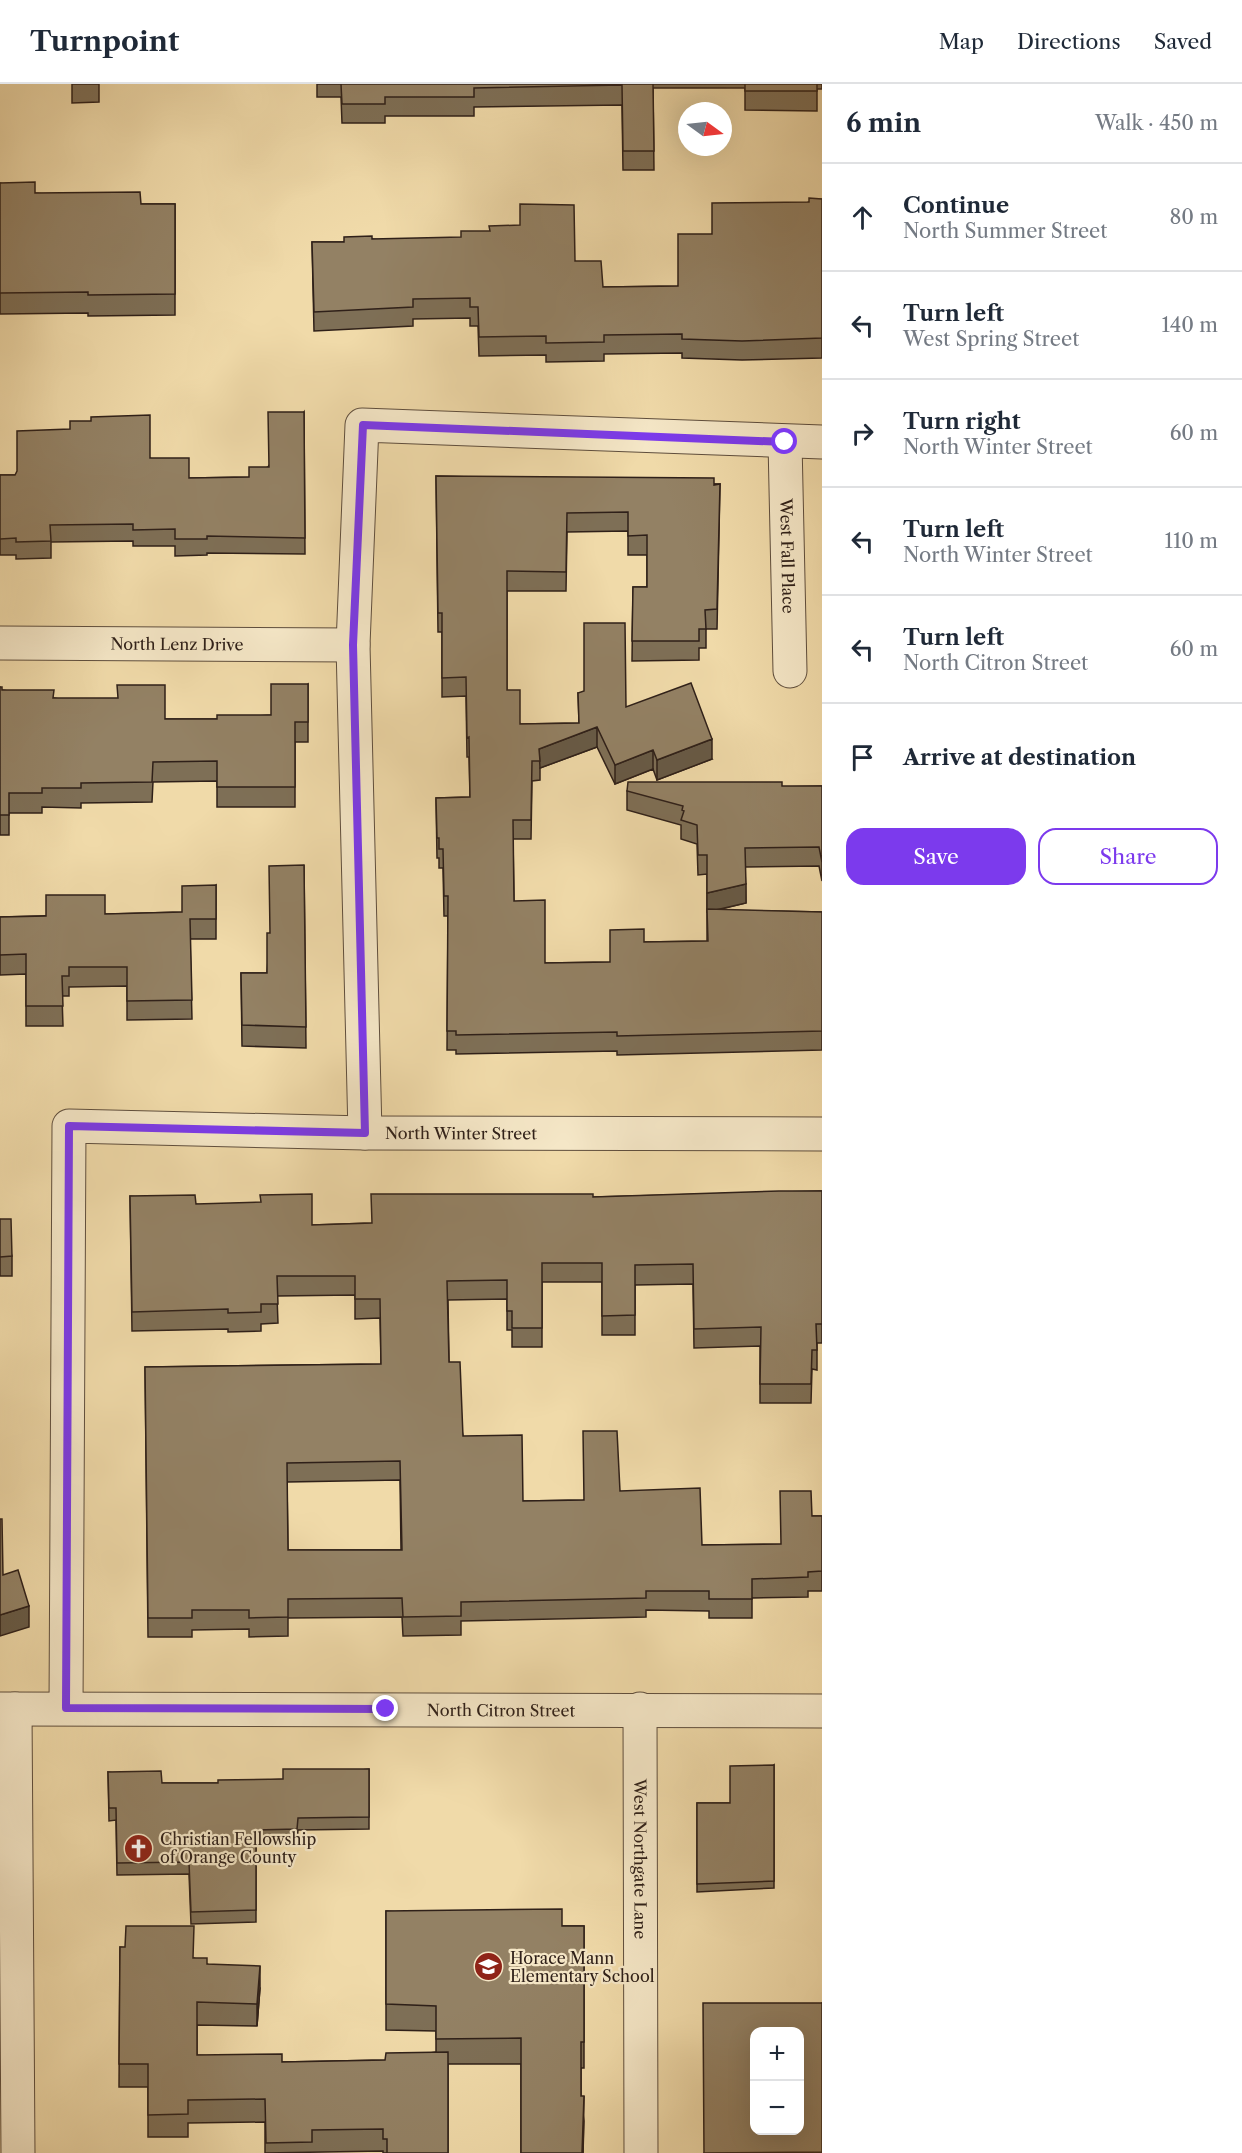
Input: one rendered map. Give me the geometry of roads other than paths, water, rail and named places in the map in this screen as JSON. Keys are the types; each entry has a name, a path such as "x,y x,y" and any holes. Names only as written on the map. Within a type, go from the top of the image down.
{"street":[{"path":"365,1133 353,645 363,425 822,442"},
{"name":"West Fall Place","path":"785,442 790,670"},
{"name":"North Lenz Drive","path":"0,643 353,645"},
{"name":"North Winter Street","path":"66,1708 69,1126 365,1133 822,1134"},
{"path":"7,1709 18,2153"},
{"name":"North Citron Street","path":"7,1709 822,1711"},
{"name":"West Northgate Lane","path":"640,1709 641,2153"}],"place":[{"name":"Christian Fellowship of Orange County","path":"139,1848"},
{"name":"Horace Mann Elementary School","path":"489,1967"}]}
